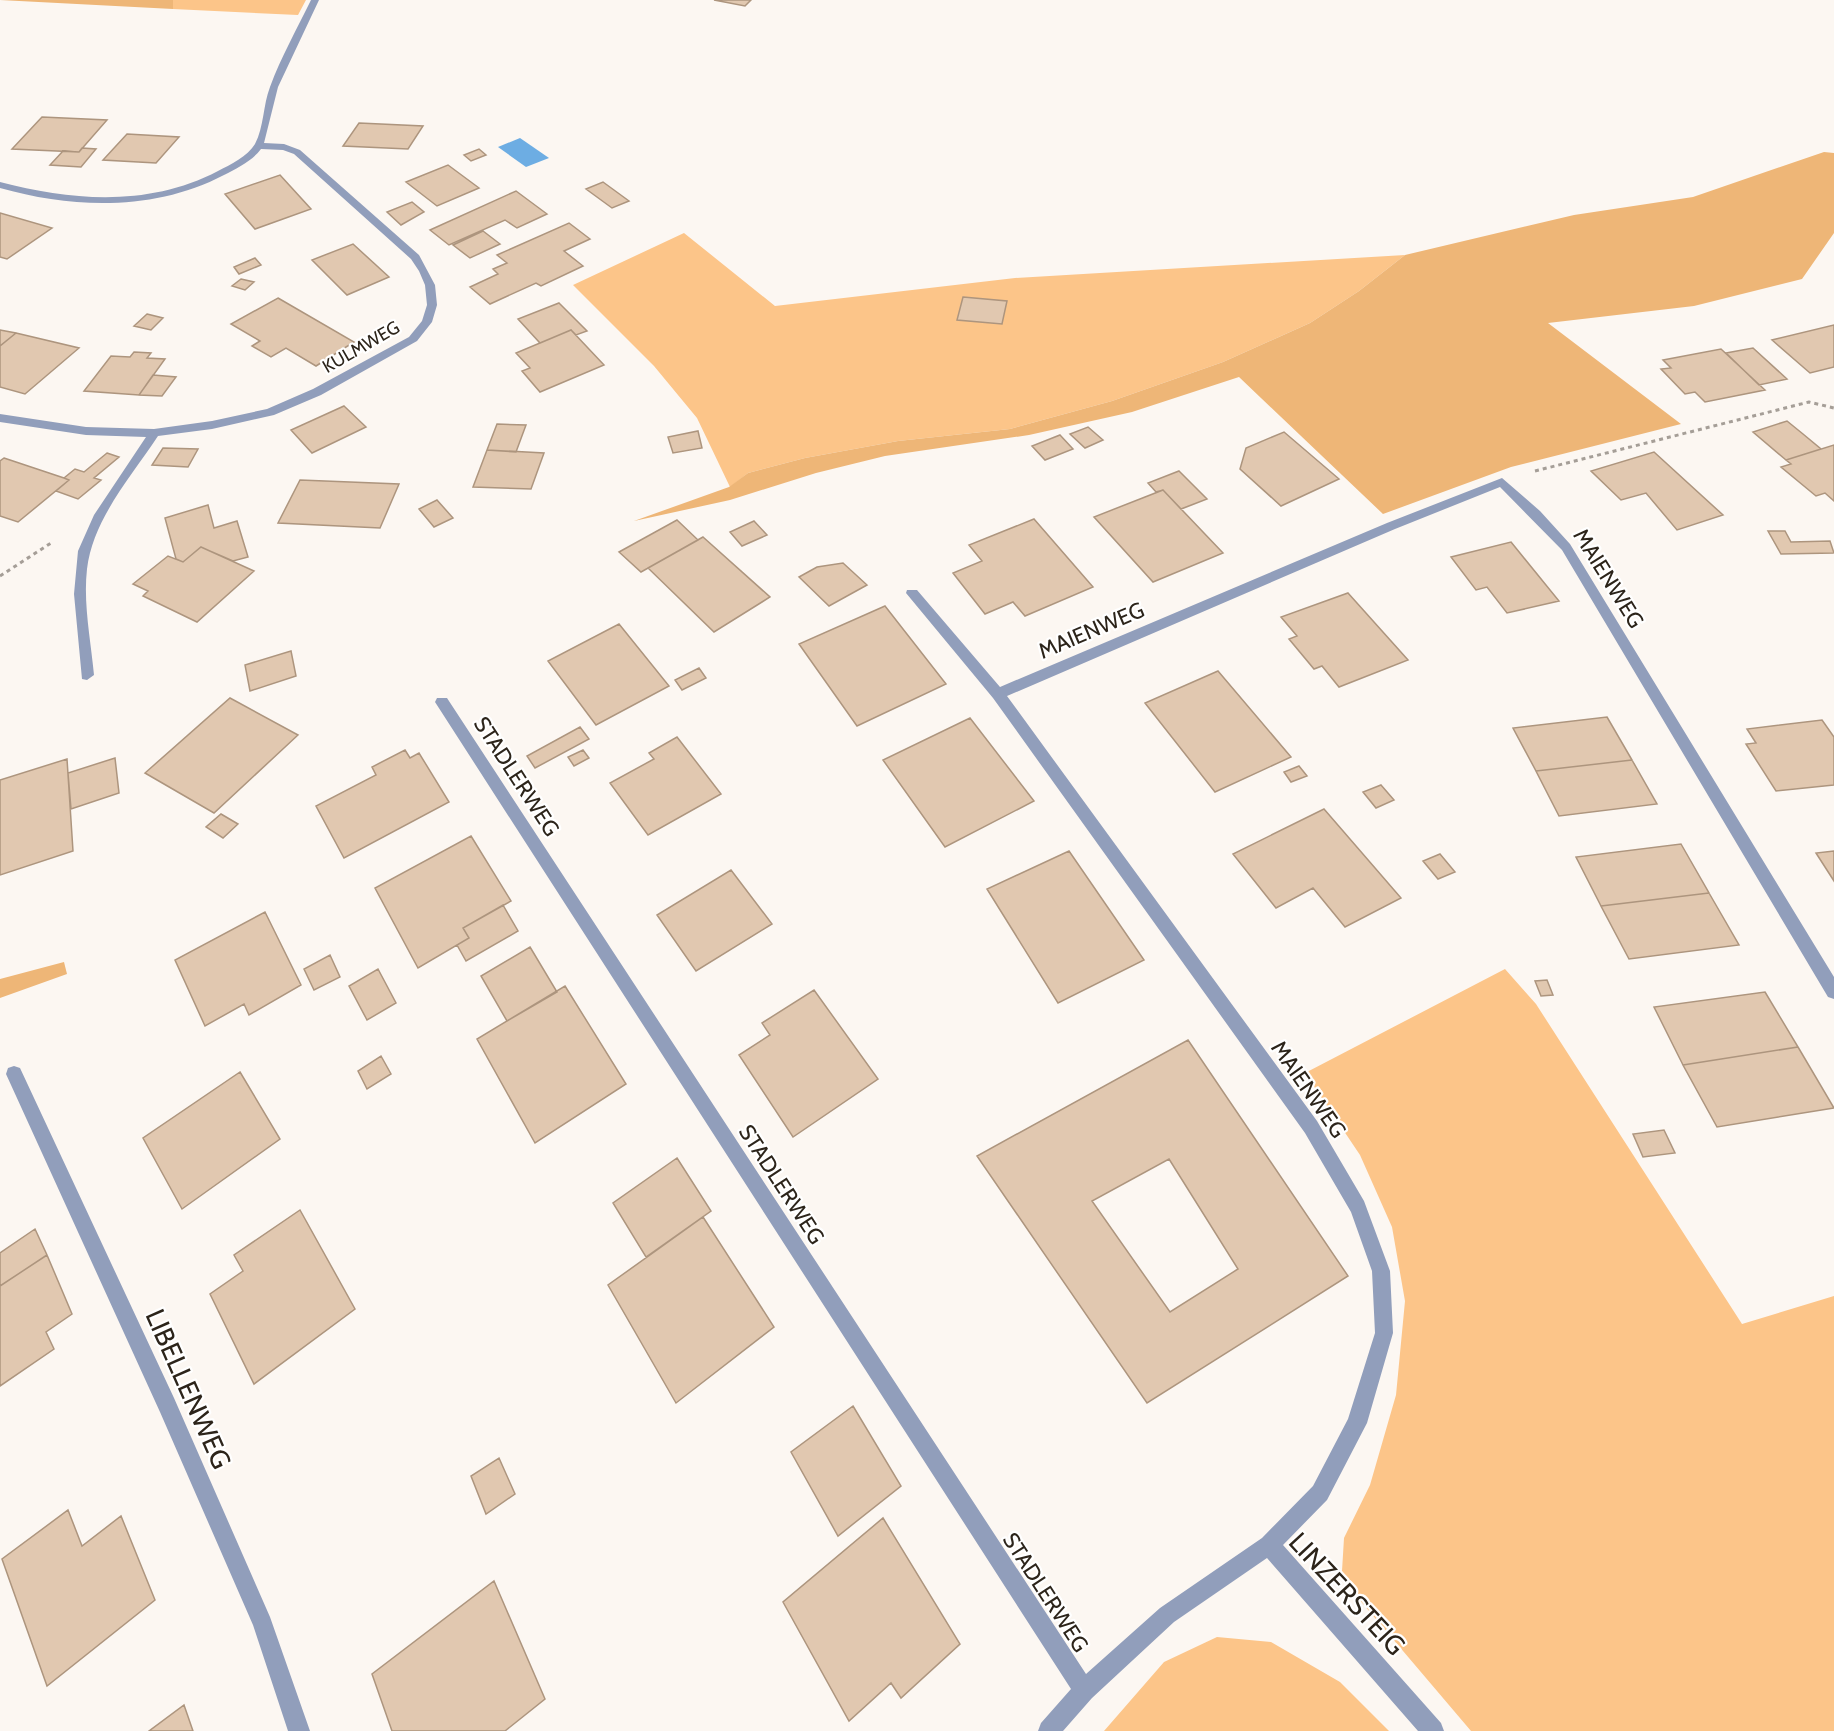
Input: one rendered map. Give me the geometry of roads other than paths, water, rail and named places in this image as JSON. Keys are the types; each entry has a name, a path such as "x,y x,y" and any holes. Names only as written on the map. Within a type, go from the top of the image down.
{"street":[{"path":"0,185 54,199 84,202 118,200 188,187 215,178 259,146 274,86 315,0"},
{"name":"KULMWEG","path":"0,418 86,431 154,433 212,425 270,412 317,392 412,339 427,322 432,305 430,285 415,257 297,152 284,147 259,146"},
{"path":"87,675 81,570 94,526 154,433"},
{"name":"MAIENWEG","path":"998,694 1391,526 1502,482 1566,547 1834,992"},
{"name":"MAIENWEG","path":"912,593 998,694 1311,1127 1358,1207 1381,1271 1384,1333 1357,1423 1320,1493 1269,1545"},
{"name":"STADLERWEG","path":"442,702 1084,1690"},
{"name":"LIBELLENWEG","path":"14,1074 167,1405 263,1624 299,1731"},
{"name":"LINZERSTEIG","path":"1049,1731 1084,1690 1167,1615 1269,1545 1433,1731"}],"water":[{"path":"520,138 549,158 526,167 498,147"}]}
